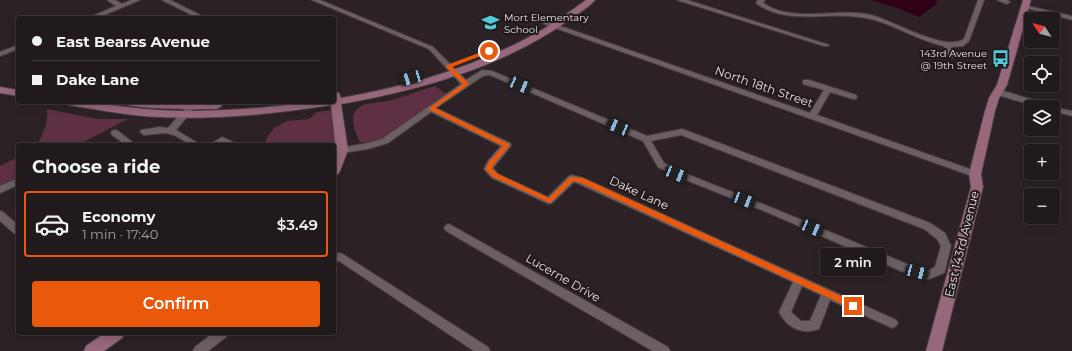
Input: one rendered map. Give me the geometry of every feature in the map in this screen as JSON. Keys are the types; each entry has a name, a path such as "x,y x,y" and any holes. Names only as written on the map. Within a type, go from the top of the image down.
{"main road":[{"path":"550,24 578,0"},
{"path":"336,98 392,90 452,70 515,44 591,0"},
{"name":"East 143rd Avenue","path":"934,351 977,187 975,174 990,111 1002,85 1026,3"},
{"path":"0,82 16,85"},
{"path":"0,90 16,93"},
{"path":"83,104 137,112 185,114 261,111 300,104"},
{"path":"147,104 192,106 236,106 256,104"},
{"path":"335,104 342,150 336,166"},
{"path":"92,351 114,335"}],"street":[{"path":"110,0 121,6"},
{"path":"96,16 137,0"},
{"path":"165,0 199,16"},
{"path":"315,0 431,48 466,84"},
{"path":"680,0 826,45"},
{"path":"762,0 759,3 765,8 785,14 851,14 867,16 947,45 958,46 965,43 982,0"},
{"path":"1026,3 1072,18"},
{"name":"North 18th Street","path":"550,24 975,174"},
{"path":"947,45 951,56"},
{"path":"0,54 16,48"},
{"path":"342,150 368,146 384,141 480,74 485,72 492,73 646,139 682,132 927,226 941,236 946,246 940,270 928,275 905,268 772,211 676,174 661,165 646,139"},
{"path":"806,82 853,97"},
{"path":"812,117 828,89"},
{"path":"998,92 1025,100"},
{"path":"172,130 192,106"},
{"name":"Dake Lane","path":"431,109 507,145 491,163 488,169 495,176 550,201 572,178 580,180 892,323"},
{"path":"1060,111 1072,114"},
{"path":"144,132 154,130 172,130 194,143"},
{"path":"115,133 129,143"},
{"path":"217,143 222,140 228,143"},
{"path":"0,190 16,182"},
{"path":"0,215 16,228"},
{"name":"Lucerne Drive","path":"449,228 664,351"},
{"path":"336,258 341,257 484,351"},
{"path":"799,280 785,312 787,317 800,326 807,328 814,325 827,294"},
{"path":"199,351 219,335"}],"shaded area":[{"path":"872,0 935,0 938,3 919,17"},
{"path":"435,86 446,94 387,136 370,143 360,142 353,122 354,114 358,108 368,104 395,99"},
{"path":"47,109 97,119 128,119 82,143 38,143 45,127"},
{"path":"332,110 335,143 266,143 266,139 274,128 287,121 309,119 317,112"},
{"path":"16,158 16,178 0,186 0,166"}],"place":[{"name":"Mort Elementary School","path":"491,23"},
{"name":"143rd Avenue @ 19th Street","path":"1000,59"}],"route":[{"path":"489,51 449,67 466,84 431,109 507,145 491,163 488,169 495,176 550,201 572,178 580,180 853,306"}]}
